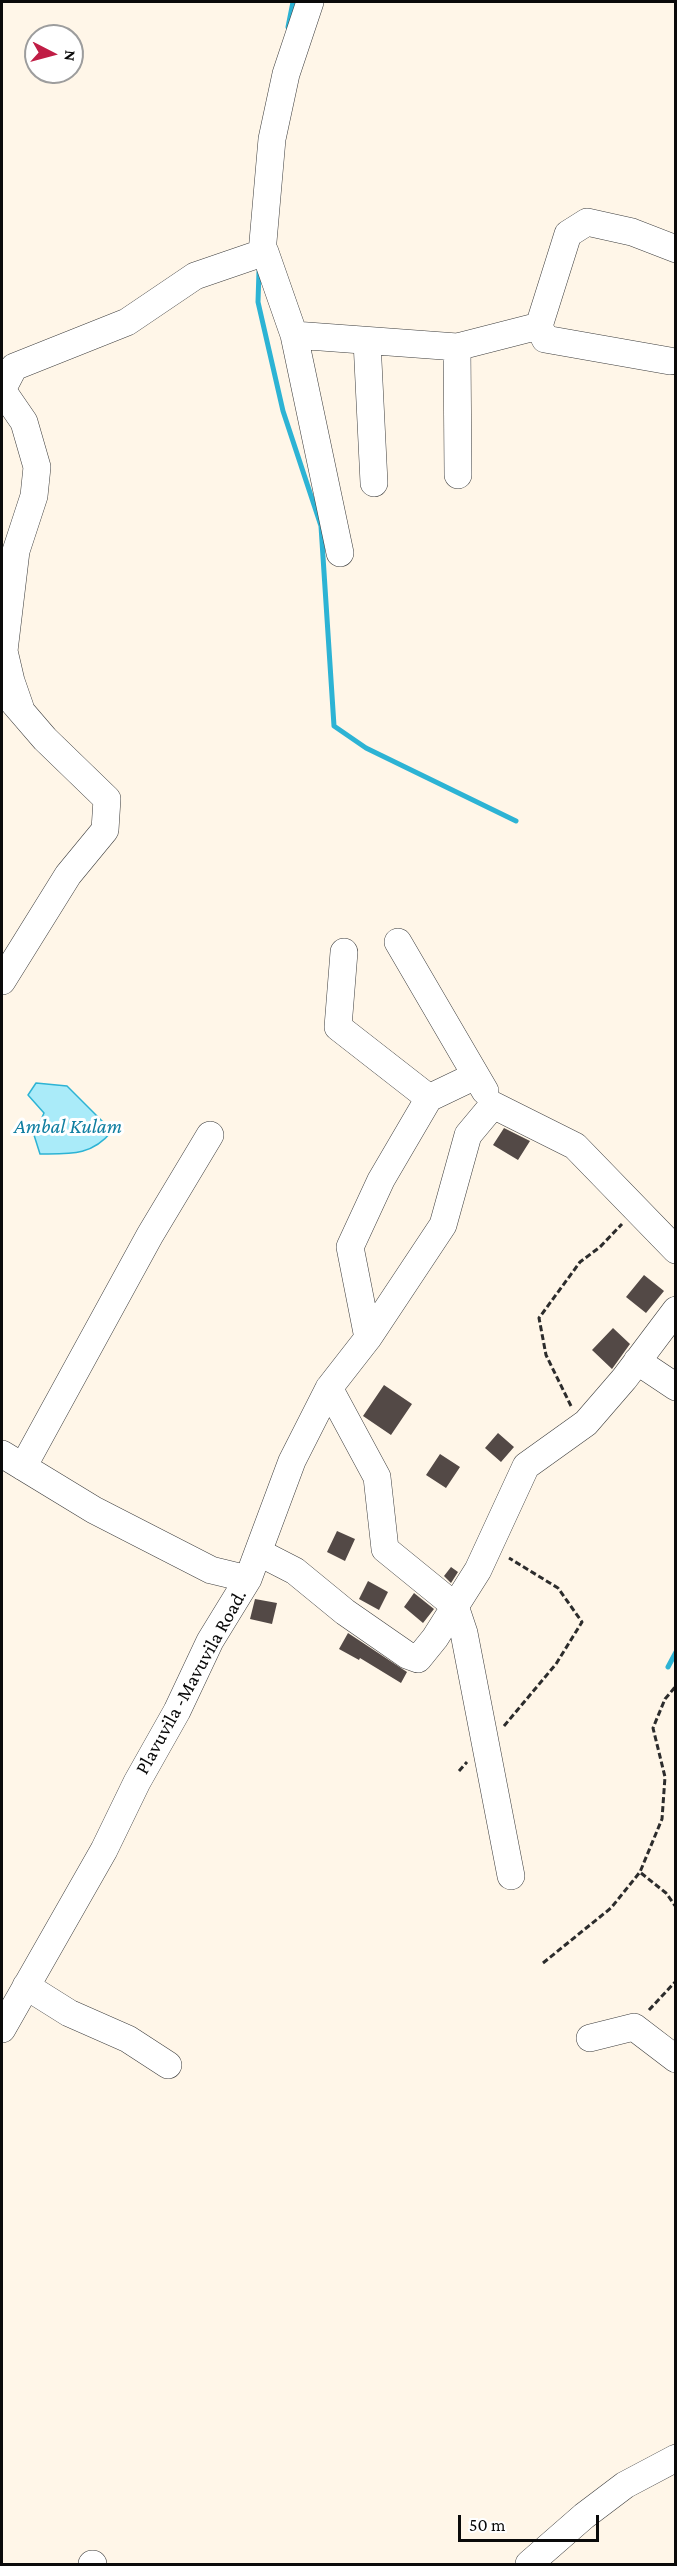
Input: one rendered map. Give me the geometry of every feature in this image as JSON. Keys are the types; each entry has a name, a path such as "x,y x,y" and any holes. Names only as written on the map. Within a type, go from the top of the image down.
{"street":[{"path":"310,2 286,74 272,139 258,255 294,335 340,552"},
{"path":"670,361 545,339 539,326 568,234 587,222 632,232 675,249"},
{"path":"23,714 3,651 16,551 34,496 37,467 24,422 2,390 14,368 127,322 195,276 258,255"},
{"path":"294,335 457,347 539,326"},
{"path":"367,341 374,483"},
{"path":"457,347 458,475"},
{"path":"2,689 45,739 107,799 105,830 68,874 2,981"},
{"path":"398,942 493,1105 575,1146 675,1250"},
{"path":"344,952 338,1027 429,1098"},
{"path":"368,1338 350,1247 381,1180 429,1098 475,1076"},
{"path":"248,1580 292,1461 329,1388 368,1338 443,1225 468,1135 493,1105"},
{"path":"12,1460 210,1135"},
{"path":"258,1552 295,1571 345,1612 416,1660 435,1638 478,1570 526,1466 581,1426 637,1361 675,1310"},
{"path":"637,1361 675,1387"},
{"path":"329,1388 378,1478 385,1549 455,1606 464,1633 512,1876"},
{"name":"Plavuvila -Mavuvila Road.","path":"2,2029 104,1850 136,1782 177,1711 210,1641 248,1580 211,1570 94,1510 12,1460"},
{"path":"26,1986 69,2013 128,2039 168,2065"},
{"path":"590,2038 634,2027 675,2059"},
{"path":"530,2565 584,2516 626,2485 675,2458"}],"path":[{"path":"581,1426 546,1355 538,1318 580,1262 600,1247 635,1210"},
{"path":"459,1771 517,1711 556,1664 582,1622 558,1588 489,1546"},
{"path":"543,1963 611,1908 640,1872 662,1819 664,1798 665,1778 653,1728 665,1699 675,1686"},
{"path":"640,1872 666,1893 675,1907"},
{"path":"634,2027 675,1982"}],"water":[{"name":"Ambal Kulam","path":"36,1083 67,1086 112,1131 97,1145 80,1152 40,1154 34,1135 44,1113 28,1095"}],"building":[{"path":"504,1128 530,1141 518,1160 493,1145"},
{"path":"644,1275 664,1291 646,1313 626,1297"},
{"path":"613,1328 630,1344 612,1369 592,1350"},
{"path":"384,1385 412,1404 391,1435 363,1416"},
{"path":"498,1433 514,1447 501,1462 485,1448"},
{"path":"440,1454 460,1467 446,1488 426,1475"},
{"path":"337,1531 355,1539 345,1561 327,1552"},
{"path":"451,1567 458,1572 451,1583 444,1576"},
{"path":"368,1581 388,1592 379,1610 359,1599"},
{"path":"414,1593 434,1609 423,1623 404,1607"},
{"path":"255,1599 277,1603 272,1624 250,1619"},
{"path":"348,1633 407,1672 401,1683 360,1658 359,1660 339,1649"}],"waterway":[{"path":"288,27 293,2"},
{"path":"259,271 258,302 283,411 321,526 334,726 366,748 516,821"},
{"path":"668,1667 676,1652"}]}
